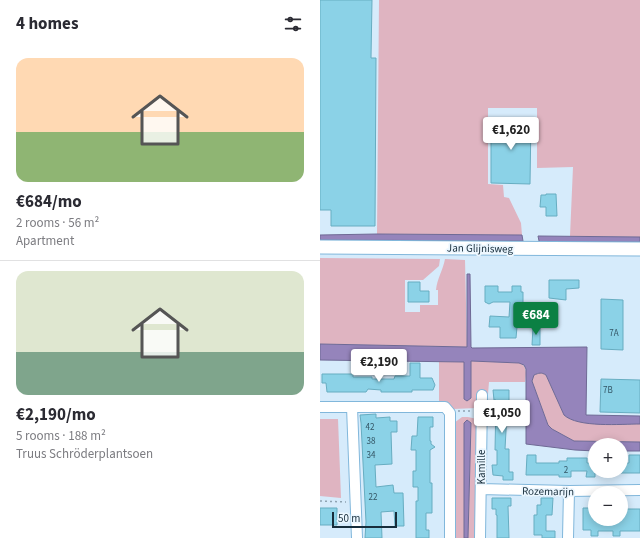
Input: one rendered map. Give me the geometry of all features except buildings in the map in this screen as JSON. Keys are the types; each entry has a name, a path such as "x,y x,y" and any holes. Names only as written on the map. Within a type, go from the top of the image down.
{"street":[{"name":"Jan Glijnisweg","path":"320,247 640,249"},
{"name":"Kamille","path":"480,538 482,395"},
{"path":"320,407 445,407 448,409 450,413 450,538"},
{"path":"352,407 357,538"},
{"name":"Rozemarijn","path":"481,489 569,491 640,490"},
{"path":"568,538 569,491"}],"path":[{"path":"450,413 456,411 481,410"},
{"path":"320,501 356,502"}],"shaded area":[{"path":"379,0 640,0 640,237 570,236 573,167 537,168 537,108 488,108 488,184 503,185 504,197 509,198 521,223 522,235 377,234"},
{"path":"320,235 522,235 523,241 320,240"},
{"path":"538,236 640,237 640,242 542,242 539,241"},
{"path":"320,258 440,259 439,266 423,280 405,280 405,312 420,312 420,305 438,305 438,290 436,290 445,259 465,260 467,347 320,344"},
{"path":"467,274 470,274 472,348 587,347 586,415 640,416 640,424 589,424 571,419 564,415 546,375 539,373 534,375 532,381 548,425 552,429 574,441 588,441 588,451 526,444 526,369 524,365 519,363 471,361 471,398 467,401 464,399 464,362 320,360 320,344 467,347"},
{"path":"439,361 465,362 464,399 467,401 471,398 471,361 522,364 526,373 525,382 489,382 488,394 477,394 477,408 453,409 449,405 439,404"},
{"path":"543,373 546,375 564,415 570,419 589,423 640,424 640,442 628,442 628,438 588,438 588,441 574,441 552,429 548,425 532,381 534,375"},
{"path":"462,417 477,419 476,538 468,538 471,423 467,420 464,423 464,538 453,538 454,423"},
{"path":"320,419 338,419 341,498 320,496"},
{"path":"467,420 471,423 468,538 464,538 464,423"},
{"path":"628,442 640,442 640,451 628,451"}]}
